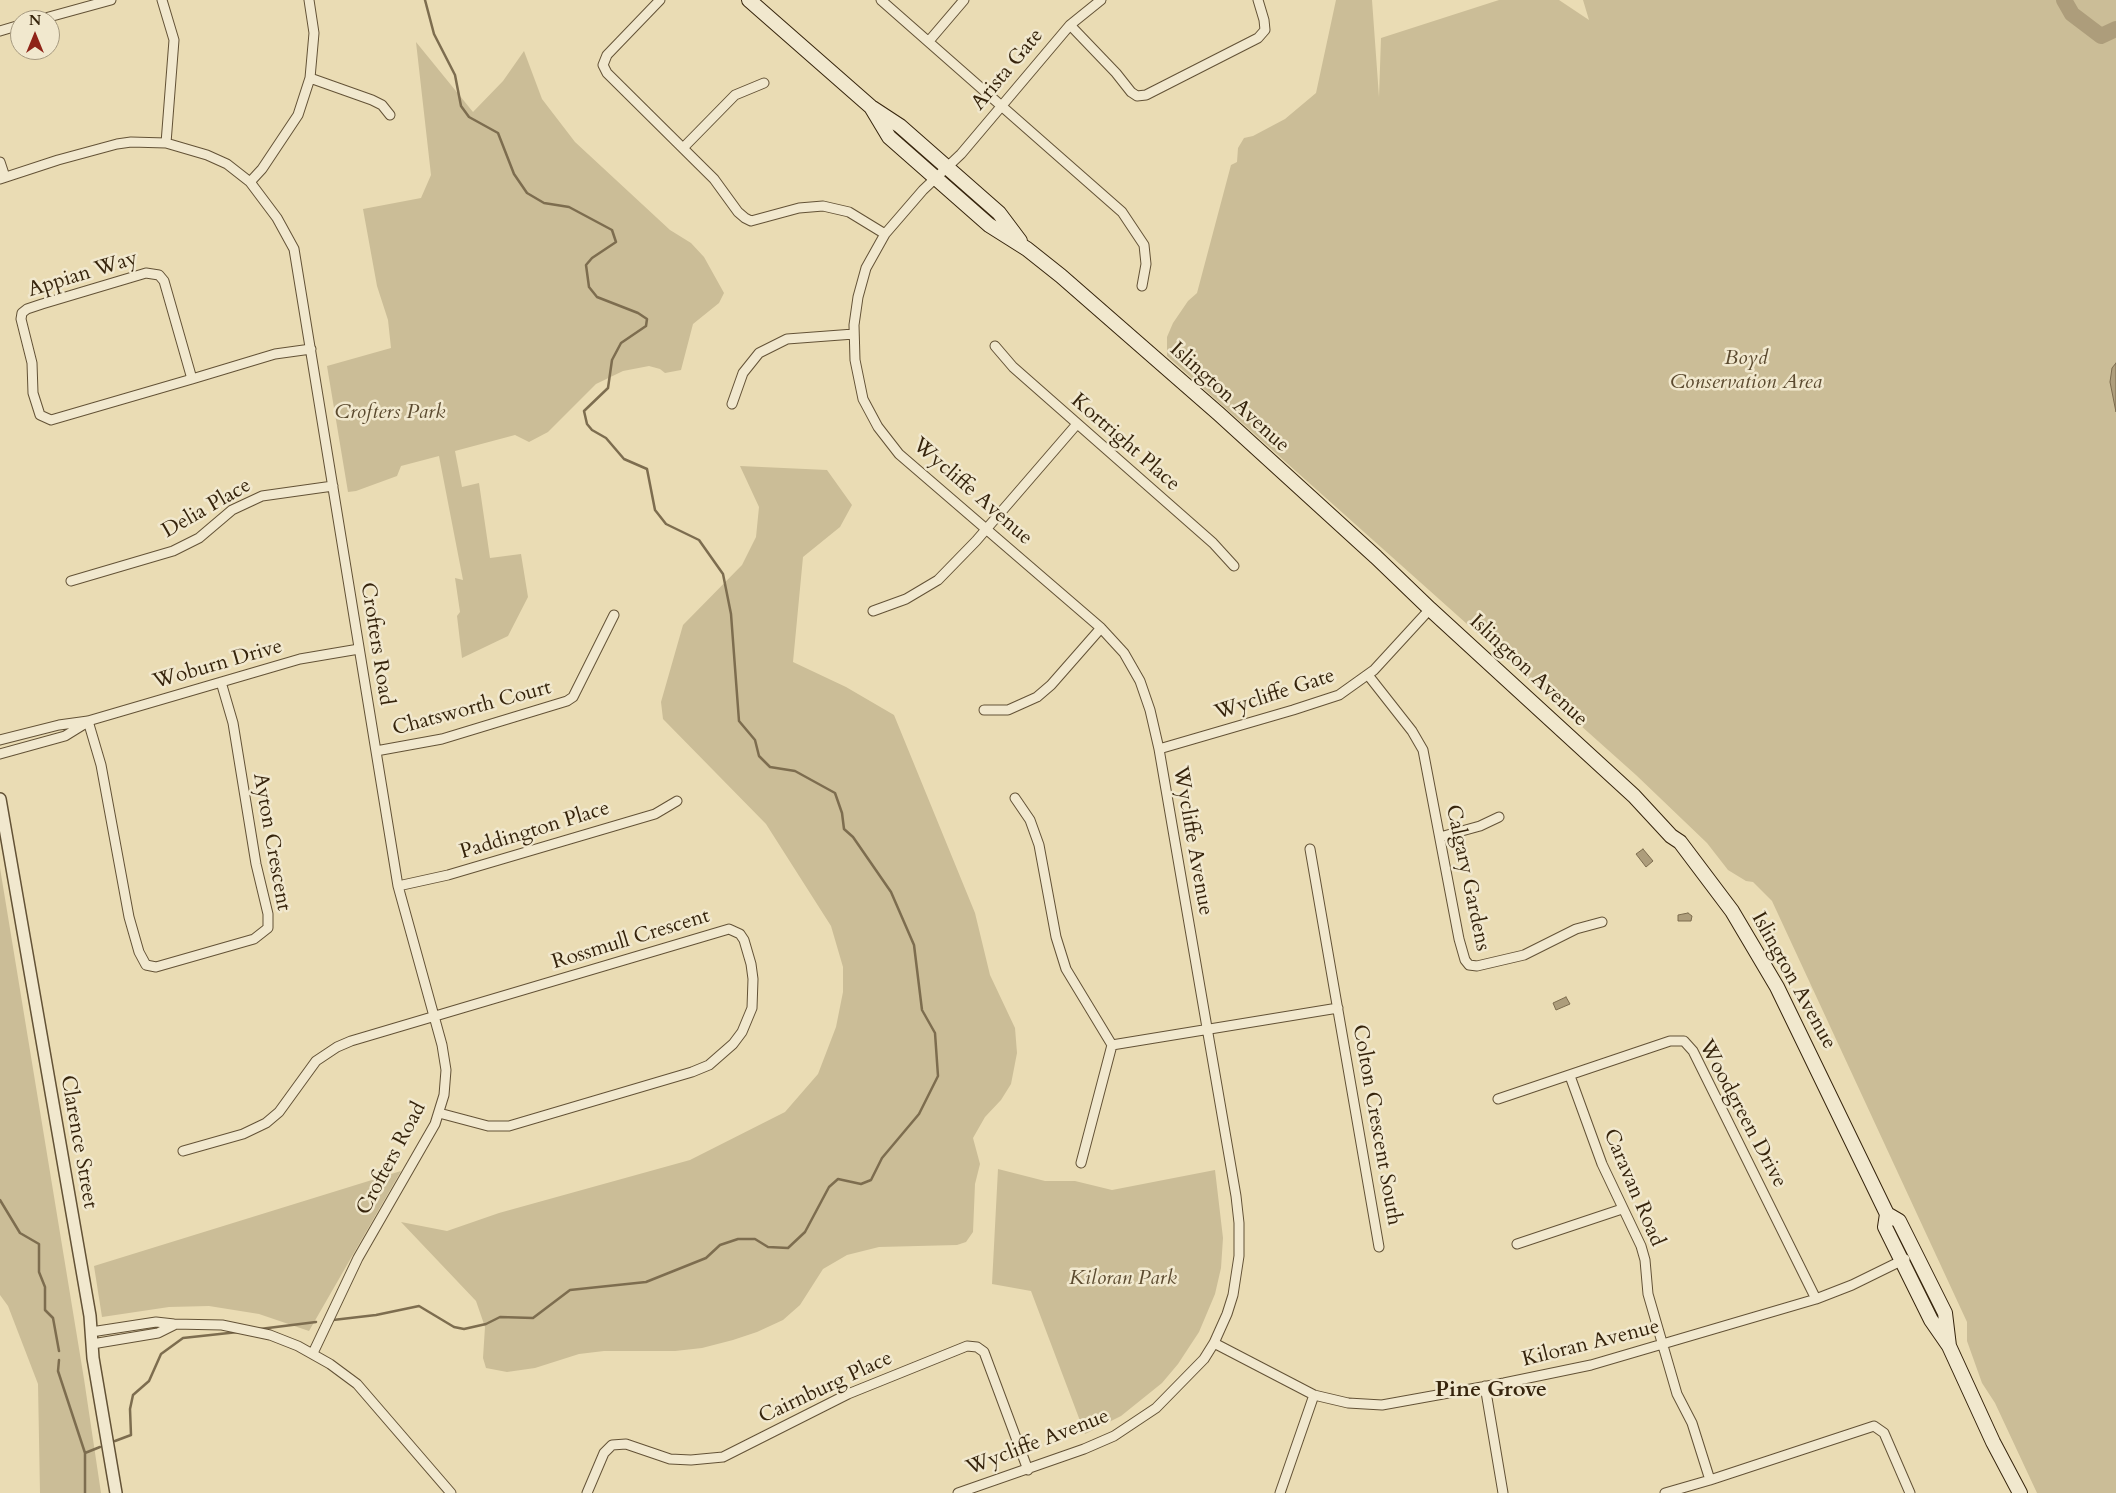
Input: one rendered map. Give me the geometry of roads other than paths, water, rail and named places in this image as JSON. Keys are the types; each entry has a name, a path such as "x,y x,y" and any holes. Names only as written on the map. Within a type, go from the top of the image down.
{"main road":[{"name":"Islington Avenue","path":"749,0 871,107 900,126 999,213 1027,249"},
{"name":"Islington Avenue","path":"871,107 889,137 989,225 1027,249 1061,276 1212,408 1634,796 1671,836 1680,842 1702,869 1742,926 1777,987 1887,1214 1899,1221 1945,1313 1949,1346"},
{"name":"Islington Avenue","path":"1887,1214 1885,1227 1901,1261 1931,1320 1949,1346 1993,1442 2020,1493"}],"street":[{"path":"60,14 111,0"},
{"path":"162,0 174,40 166,143"},
{"path":"250,182 262,169 298,115 310,78 314,33 309,0"},
{"path":"660,0 607,55 603,65 606,73 714,179 744,218 756,220 799,208 823,206 854,214 885,234"},
{"path":"881,0 1122,212 1144,245 1146,264 1142,286"},
{"path":"929,41 964,0"},
{"name":"Arista Gate","path":"936,178 961,154 1001,104 1070,25 1101,0"},
{"path":"1070,25 1116,73 1131,92 1137,96 1146,95 1258,38 1265,30 1258,0"},
{"path":"310,78 372,100 382,105 390,115"},
{"path":"683,148 735,95 764,83"},
{"name":"Crofters Road","path":"2,178 109,146 131,142 166,143 207,155 227,164 250,182 277,218 294,249 398,886 446,1059 444,1094 439,1113 415,1160 358,1258 312,1353"},
{"path":"0,162 2,178"},
{"name":"Wycliffe Avenue","path":"936,178 885,234 864,276 857,304 854,334 855,360 863,399 878,427 899,454 1101,628 1124,653 1136,672 1150,710 1159,748 1239,1223 1239,1256 1233,1295 1214,1343 1204,1359 1156,1408 1114,1436 1028,1470 958,1493"},
{"name":"Appian Way","path":"192,378 164,281 159,275 146,273 26,309 22,313 21,319 32,363 33,393 40,415 51,420 275,354 311,349"},
{"path":"732,404 743,373 759,353 787,339 854,334"},
{"name":"Kortright Place","path":"996,346 1013,367 1213,543 1234,566"},
{"path":"873,611 906,599 938,580 987,528 1077,424"},
{"name":"Delia Place","path":"71,581 173,551 199,538 232,510 262,496 333,486"},
{"name":"Wycliffe Gate","path":"1159,748 1333,697 1368,675 1430,609"},
{"name":"Chatsworth Court","path":"376,751 442,739 567,701 573,696 614,615"},
{"path":"984,710 1008,710 1038,697 1051,685 1101,628"},
{"name":"Woburn Drive","path":"0,740 59,725 88,722 311,656 360,649"},
{"name":"Calgary Gardens","path":"1368,675 1412,732 1423,750 1459,939 1465,960 1470,965 1478,966 1524,956 1576,930 1602,922"},
{"name":"Ayton Crescent","path":"88,722 100,765 128,917 139,952 146,964 156,967 245,942 254,939 268,928 268,914 256,864 233,723 221,682"},
{"name":"Woburn Drive","path":"0,754 65,736 88,722"},
{"path":"1015,798 1030,820 1039,845 1056,938 1066,969 1112,1045 1081,1162"},
{"name":"Clarence Street","path":"0,799 88,1306 92,1344 116,1493"},
{"name":"Paddington Place","path":"398,886 448,876 655,814 678,801"},
{"path":"1440,837 1480,826 1499,817"},
{"name":"Colton Crescent South","path":"1310,849 1379,1247"},
{"name":"Rossmull Crescent","path":"434,1017 729,929 740,934 744,940 751,964 754,989 749,1016 742,1032 733,1044 709,1065 692,1072 510,1126 488,1126 439,1113"},
{"path":"1112,1045 1338,1008"},
{"path":"183,1151 243,1134 266,1123 279,1112 316,1061 336,1047 350,1041 434,1017"},
{"name":"Woodgreen Drive","path":"1498,1099 1670,1041 1684,1041 1693,1051 1816,1299"},
{"name":"Caravan Road","path":"1570,1076 1602,1164 1643,1253 1648,1294 1677,1394 1692,1423 1710,1480"},
{"path":"1517,1244 1622,1209"},
{"name":"Kiloran Avenue","path":"1214,1343 1314,1395 1348,1404 1382,1404 1591,1365 1664,1345 1816,1299 1852,1285 1916,1253"},
{"path":"91,1332 156,1322 207,1324 238,1327 270,1335 312,1353 356,1384 451,1493"},
{"path":"92,1344 158,1333 174,1324"},
{"name":"Cairnburg Place","path":"588,1493 604,1453 612,1445 626,1444 670,1459 691,1460 723,1456 848,1394 967,1346 977,1347 984,1352 1028,1470"},
{"path":"1485,1386 1503,1493"},
{"path":"1280,1493 1314,1395"},
{"path":"1665,1493 1874,1426 1884,1433 1910,1493"}],"waterway":[{"path":"333,1320 376,1315 419,1306 454,1327 464,1329 486,1324 500,1317 533,1318 570,1290 646,1282 706,1258 720,1245 738,1239 755,1239 768,1247 788,1248 805,1232 829,1187 838,1179 861,1184 871,1180 882,1158 919,1114 938,1076 935,1033 922,1010 914,945 891,892 853,837 844,829 842,813 835,793 795,771 770,767 759,756 755,740 739,721 731,614 723,574 699,540 666,524 655,510 647,469 624,459 606,438 592,430 587,424 584,411 608,388 612,360 621,343 646,326 647,319 638,313 597,297 589,287 586,265 592,258 616,242 612,230 569,207 544,203 527,193 514,174 498,133 469,117 461,106 455,75 434,34 425,0"},
{"path":"2064,0 2072,14 2101,36 2116,29"},
{"path":"0,1200 20,1233 39,1244 39,1272 45,1287 45,1310 53,1318 59,1351"},
{"path":"260,1329 316,1322"},
{"path":"115,1441 131,1435 130,1409 133,1395 149,1381 161,1354 183,1338 238,1332"},
{"path":"59,1360 58,1371 85,1453 85,1493"},
{"path":"85,1453 100,1447"}],"district":[{"name":"Pine Grove","path":"1491,1391"}],"park label":[{"name":"Boyd Conservation Area","path":"1746,371"},
{"name":"Crofters Park","path":"390,413"},
{"name":"Kiloran Park","path":"1123,1279"}]}
